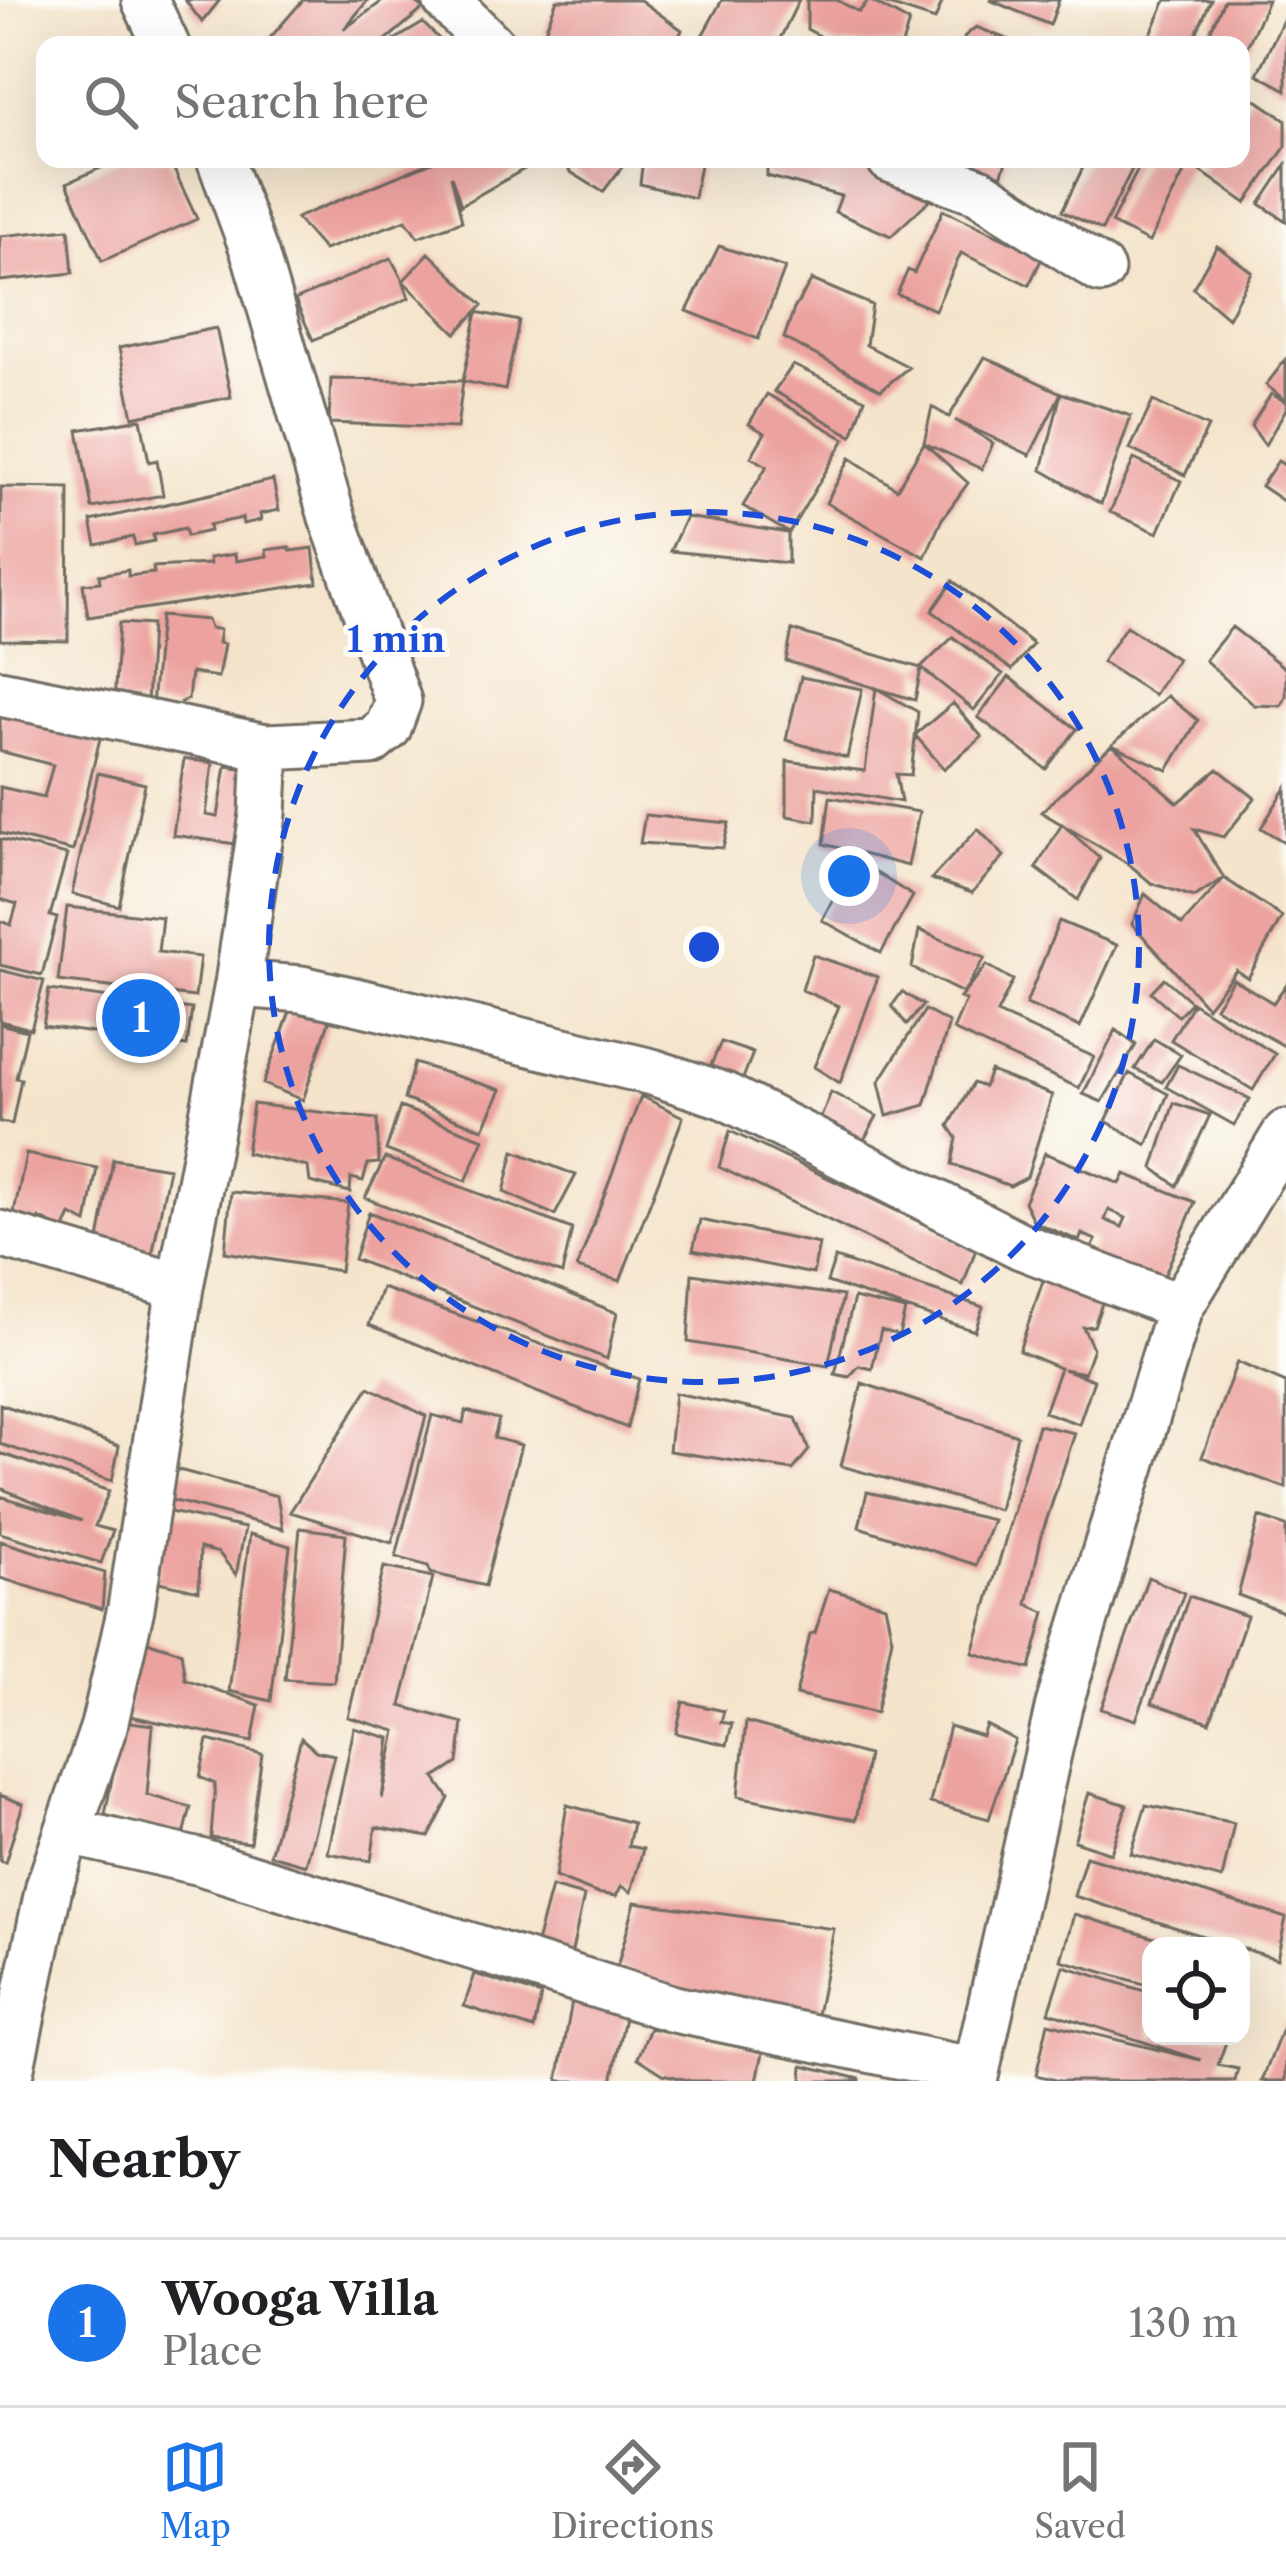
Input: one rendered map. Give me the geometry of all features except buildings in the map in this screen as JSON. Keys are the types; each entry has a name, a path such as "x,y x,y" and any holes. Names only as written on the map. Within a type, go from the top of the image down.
{"street":[{"path":"145,0 162,36"},
{"path":"446,0 482,36"},
{"path":"0,693 266,746 371,742 388,728 398,701 332,517 256,257 223,168"},
{"path":"915,168 979,191 1101,270"},
{"path":"8,2081 49,1887 104,1726 131,1608 180,1287 238,984 263,814 266,746"},
{"path":"238,984 301,989 368,1004 652,1072 725,1096 1021,1246 1180,1306"},
{"path":"70,1832 200,1862 674,2008 974,2076 1059,1705 1180,1306 1286,1133"},
{"path":"0,1234 180,1287"}],"place":[{"name":"Wooga Villa","path":"141,1018"}]}
